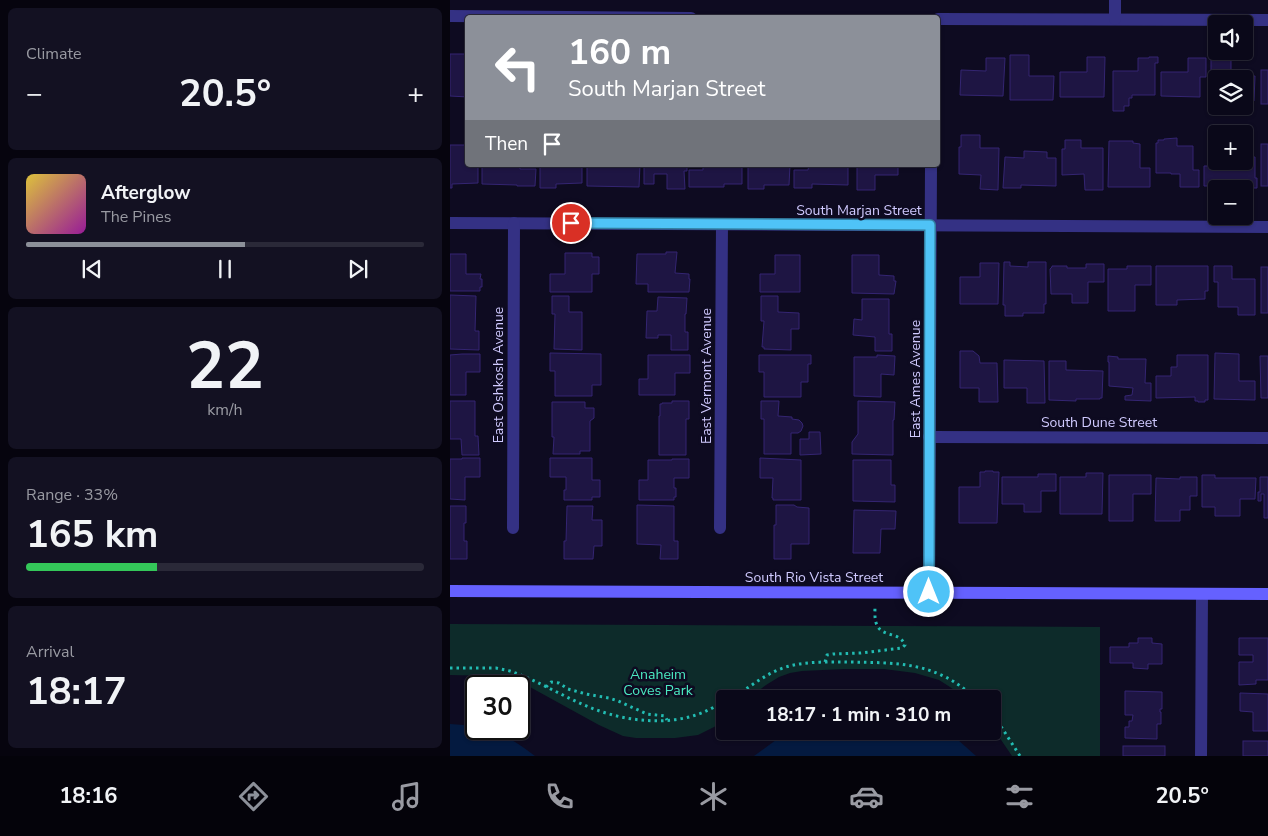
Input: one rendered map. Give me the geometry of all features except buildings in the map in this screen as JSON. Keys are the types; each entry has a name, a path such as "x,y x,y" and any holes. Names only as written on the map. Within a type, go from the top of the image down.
{"street":[{"path":"1115,0 1115,19"},
{"path":"450,16 465,16"},
{"path":"940,19 1268,20"},
{"name":"East Ames Avenue","path":"929,592 931,167"},
{"name":"South Marjan Street","path":"450,223 1268,227"},
{"name":"East Oshkosh Avenue","path":"513,528 514,223"},
{"name":"East Vermont Avenue","path":"720,528 722,224"},
{"name":"South Dune Street","path":"929,436 1268,438"},
{"name":"South Rio Vista Street","path":"450,591 1268,594"},
{"path":"1201,756 1202,594"}],"path":[{"path":"824,662 827,655 902,648 905,644 900,638 878,628 875,592"},
{"path":"744,690 770,674 784,668 798,664 824,662 910,665 950,679 964,690"},
{"path":"450,668 496,668 510,671 596,710 643,720 667,720 690,716 716,706"},
{"path":"546,687 551,682 559,683 568,689 609,698 647,714 665,716 667,720"},
{"path":"1001,727 1020,756"}],"green space":[{"name":"Anaheim Coves Park","path":"450,624 1100,627 1100,756 1012,756 1001,740 1001,690 954,690 939,680 915,673 884,669 802,671 779,677 760,690 716,690 716,726 698,735 675,738 623,736 530,687 530,675 450,675"}],"water":[{"path":"450,724 465,725 465,740 511,740 535,756 450,756"},
{"path":"776,740 958,740 976,756 754,756"}],"route":[{"path":"571,223 930,225 929,592"}]}
